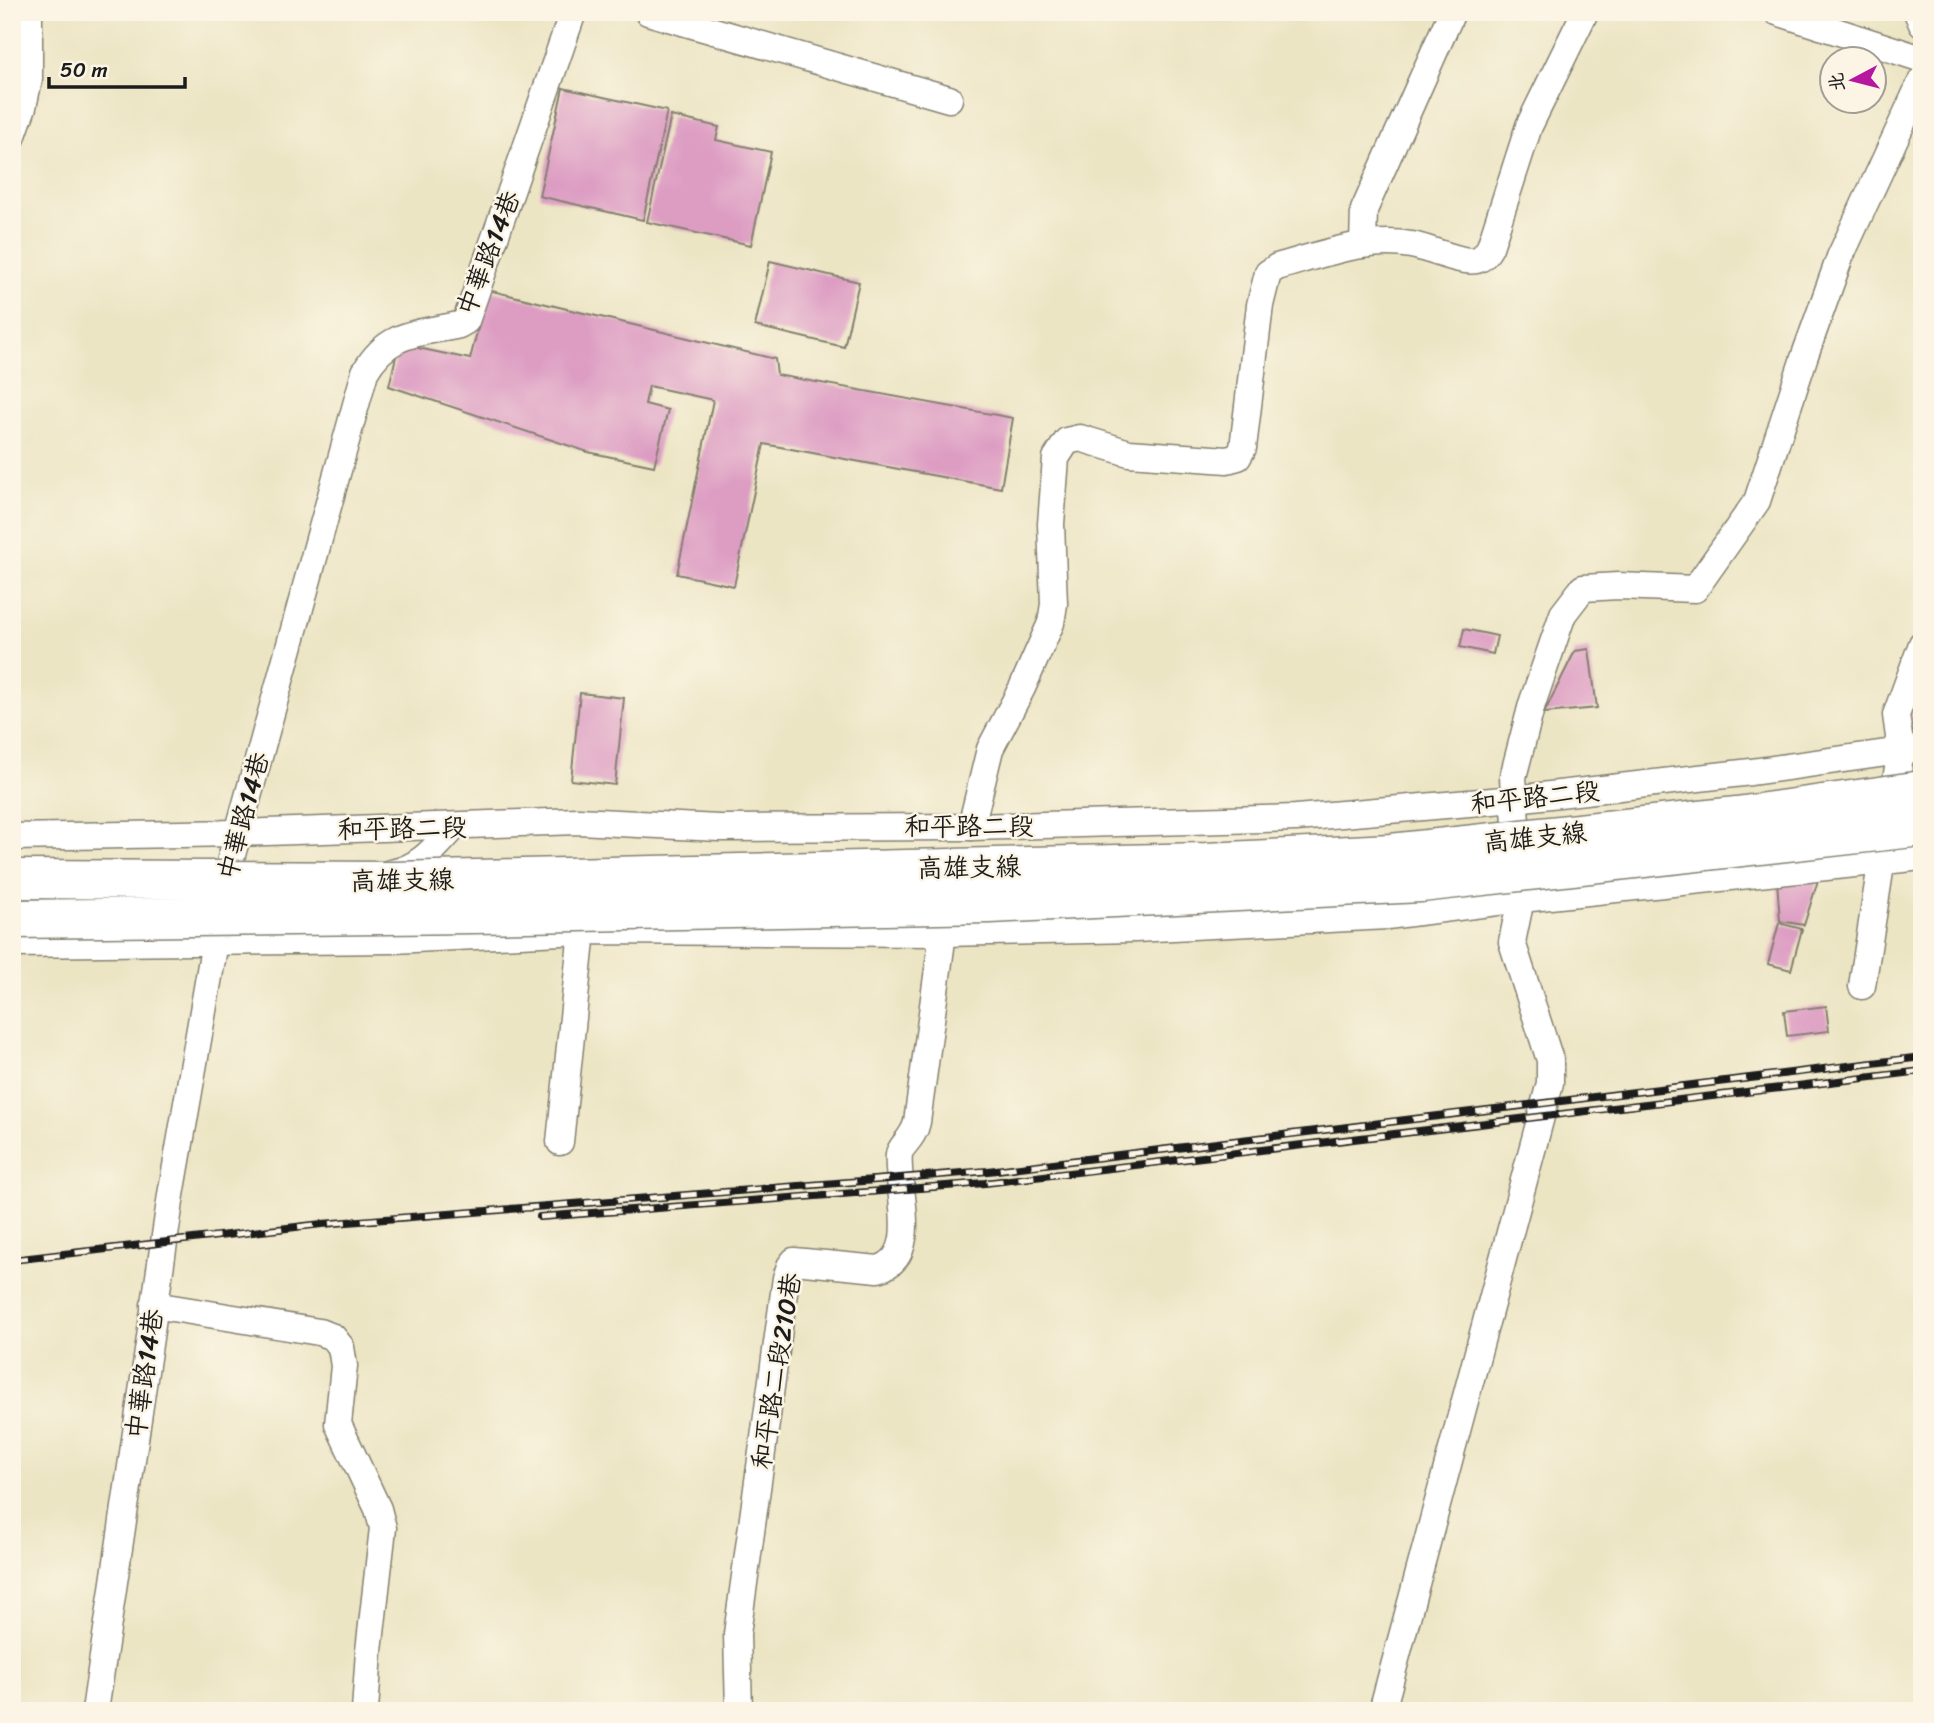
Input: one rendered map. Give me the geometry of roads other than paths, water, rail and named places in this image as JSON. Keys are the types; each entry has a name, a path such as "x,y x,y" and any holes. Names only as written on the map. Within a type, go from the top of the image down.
{"highway":[{"name":"高雄支線","path":"12,879 393,881 1220,861 1391,853 1737,816 1922,790"},
{"name":"高雄支線","path":"12,919 990,904 1421,883 1922,827"}],"street":[{"path":"12,138 29,79 29,12"},
{"name":"中華路14巷","path":"95,1711 171,1195 227,873 365,372 378,352 396,339 459,326 466,321 573,12"},
{"path":"649,12 949,99"},
{"path":"1363,244 1364,210 1452,12"},
{"path":"971,827 990,749 1045,642 1051,623 1054,604 1051,524 1056,458 1060,448 1067,441 1080,438 1129,453 1227,460 1238,457 1243,448 1260,305 1268,273 1277,267 1363,244 1410,245 1467,261 1477,261 1483,257 1490,247 1529,125 1585,12"},
{"path":"1777,12 1922,59"},
{"path":"1917,12 1922,24"},
{"path":"1382,1711 1550,1083 1550,1060 1512,942 1521,899 1513,777 1532,704 1563,614 1583,588 1618,586 1695,589 1757,501 1840,257 1922,80"},
{"path":"1862,986 1881,862 1911,749 1896,715 1922,644"},
{"name":"和平路二段","path":"12,836 238,833 578,821 719,828 971,827 1296,818 1515,799 1751,772 1911,749"},
{"path":"227,873 330,881 403,871 426,858 454,827"},
{"path":"12,944 393,940 582,931 943,933 1135,929 1387,916 1922,856"},
{"path":"560,1142 582,931"},
{"name":"和平路二段210巷","path":"739,1711 737,1634 786,1278 794,1261 878,1269 891,1263 901,1248 904,1207 898,1157 900,1149 915,1132 918,1122 943,933"},
{"path":"155,1305 319,1332 333,1337 341,1347 344,1366 338,1424 378,1509 383,1528 365,1711"}],"railway":[{"path":"12,1260 322,1224 988,1171 1922,1057"},
{"path":"540,1217 985,1183 1922,1071"}]}
